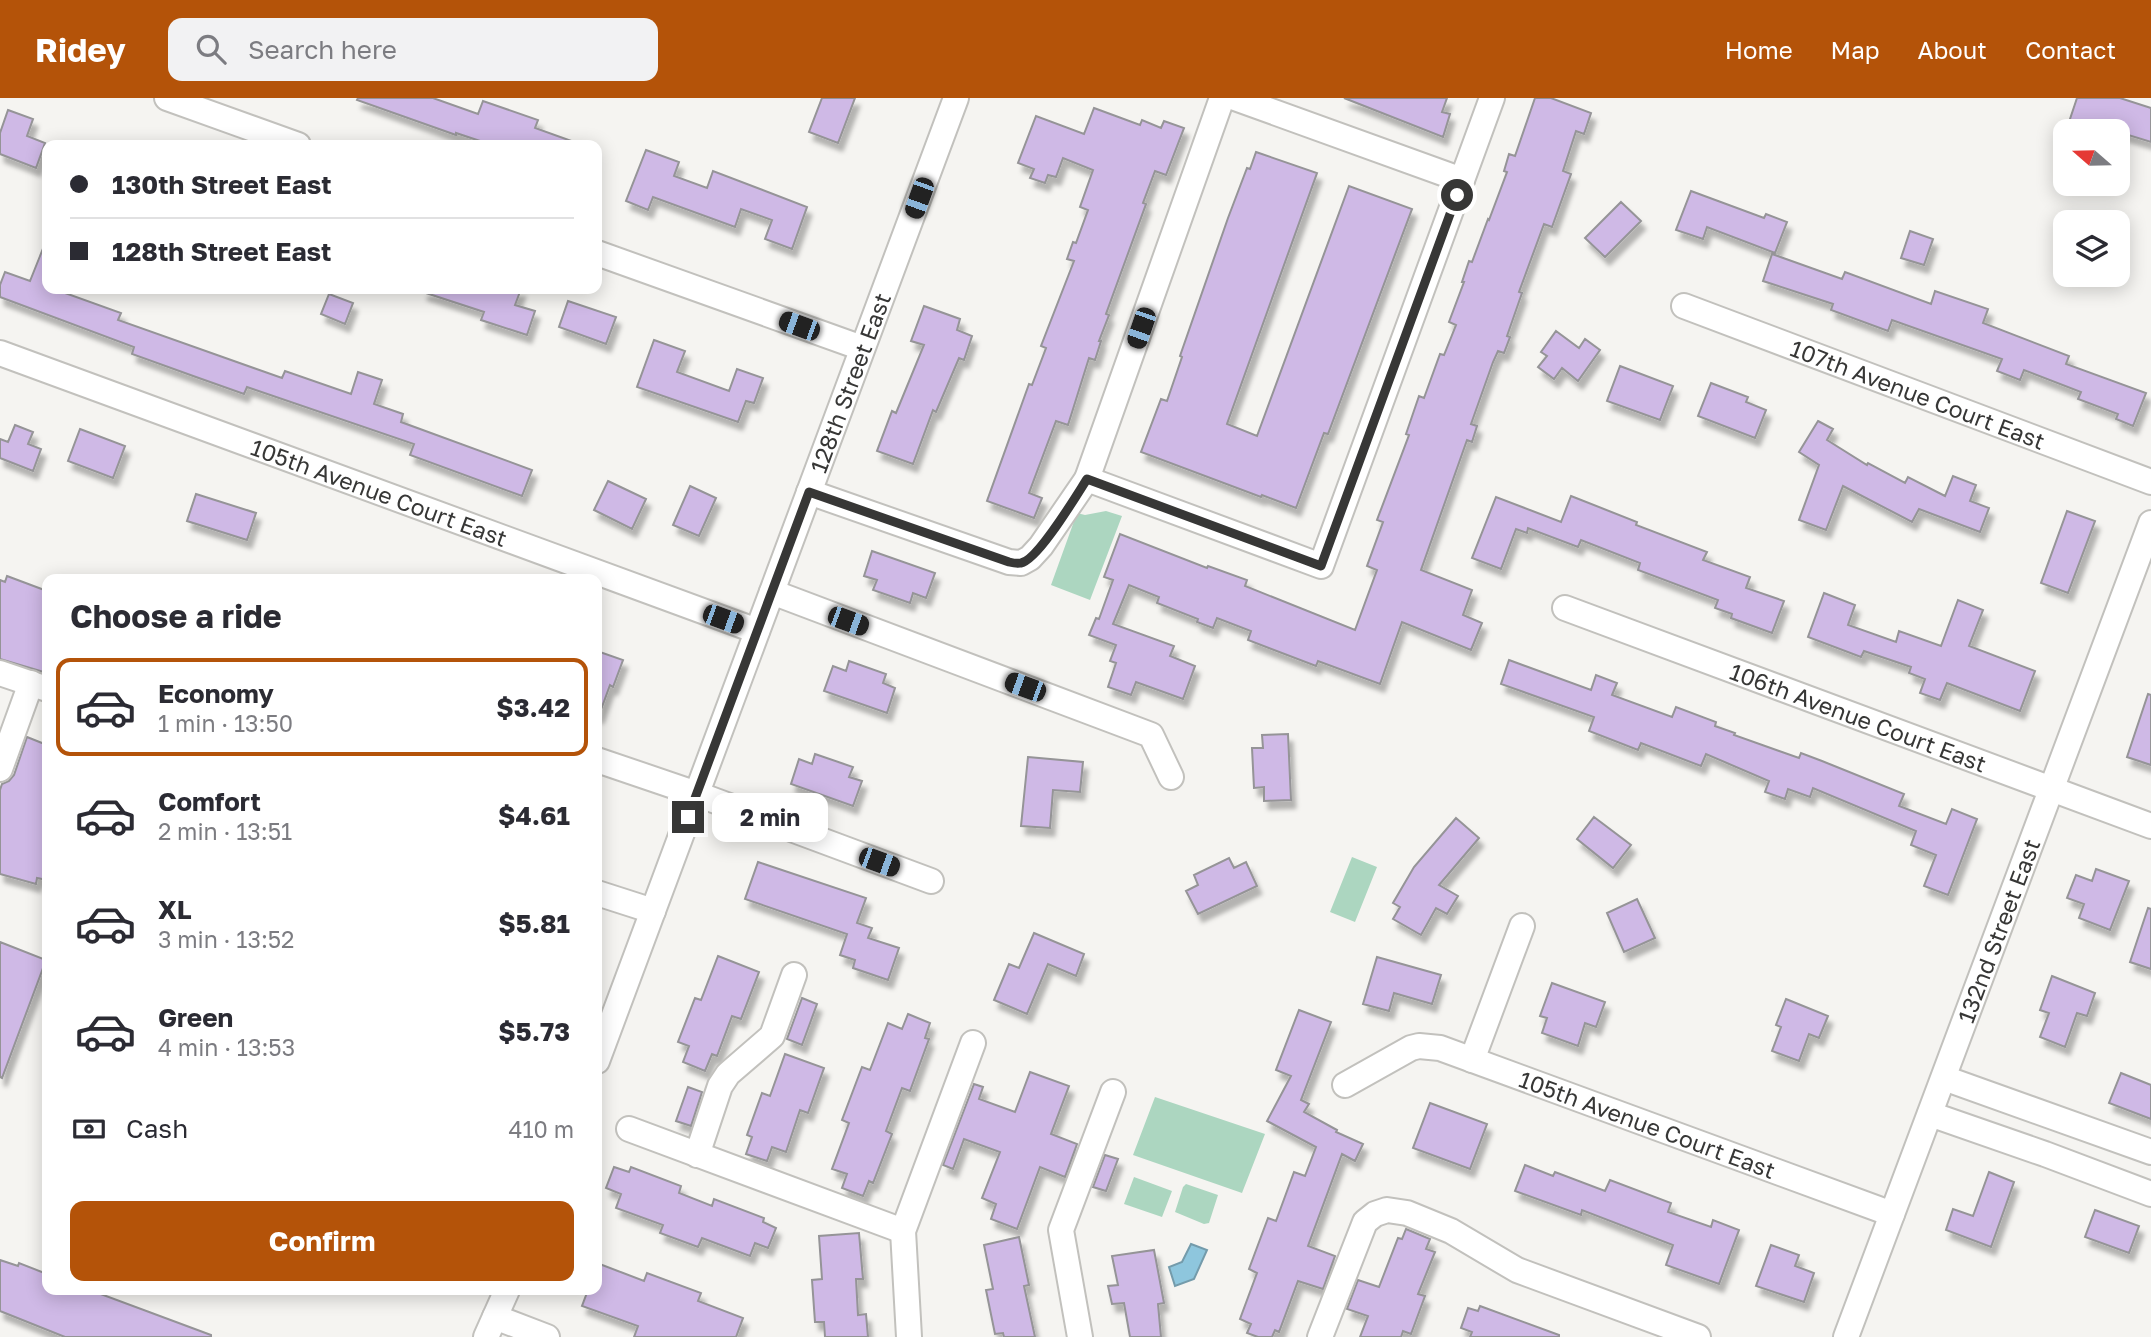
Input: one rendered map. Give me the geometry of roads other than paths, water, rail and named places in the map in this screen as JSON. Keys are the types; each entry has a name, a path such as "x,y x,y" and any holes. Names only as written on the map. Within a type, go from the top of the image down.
{"street":[{"path":"167,98 284,140"},
{"name":"128th Street East","path":"602,1048 956,98"},
{"path":"809,492 1009,562 1021,563 1030,558 1041,547 1087,479 1222,98"},
{"path":"1235,98 1462,180"},
{"path":"1087,479 1321,566 1492,98"},
{"path":"602,255 862,348"},
{"name":"107th Avenue Court East","path":"1684,306 2151,482"},
{"name":"105th Avenue Court East","path":"0,353 602,574"},
{"name":"132nd Street East","path":"1846,1337 2151,523"},
{"name":"105th Avenue Court East","path":"602,574 757,631"},
{"path":"772,592 1151,735 1171,777"},
{"name":"106th Avenue Court East","path":"1565,608 2151,826"},
{"path":"0,673 39,686 0,769"},
{"path":"602,763 697,794 931,881"},
{"path":"602,895 653,911"},
{"path":"1472,1060 1522,926"},
{"path":"697,1155 720,1086 728,1074 772,1036 794,975"},
{"path":"909,1337 903,1231 974,1043"},
{"name":"105th Avenue Court East","path":"1345,1085 1400,1053 1419,1046 1432,1046 1892,1214"},
{"path":"1944,1078 2151,1152"},
{"path":"1080,1337 1061,1230 1113,1092"},
{"path":"1930,1114 2151,1194"},
{"path":"629,1129 903,1231"},
{"path":"1320,1337 1365,1222 1375,1214 1387,1210 1407,1213 1451,1231 1517,1270 1698,1337"},
{"path":"506,1295 491,1327 547,1337"}],"water":[{"path":"1191,1244 1207,1250 1194,1279 1175,1286 1169,1267 1182,1262"}]}
